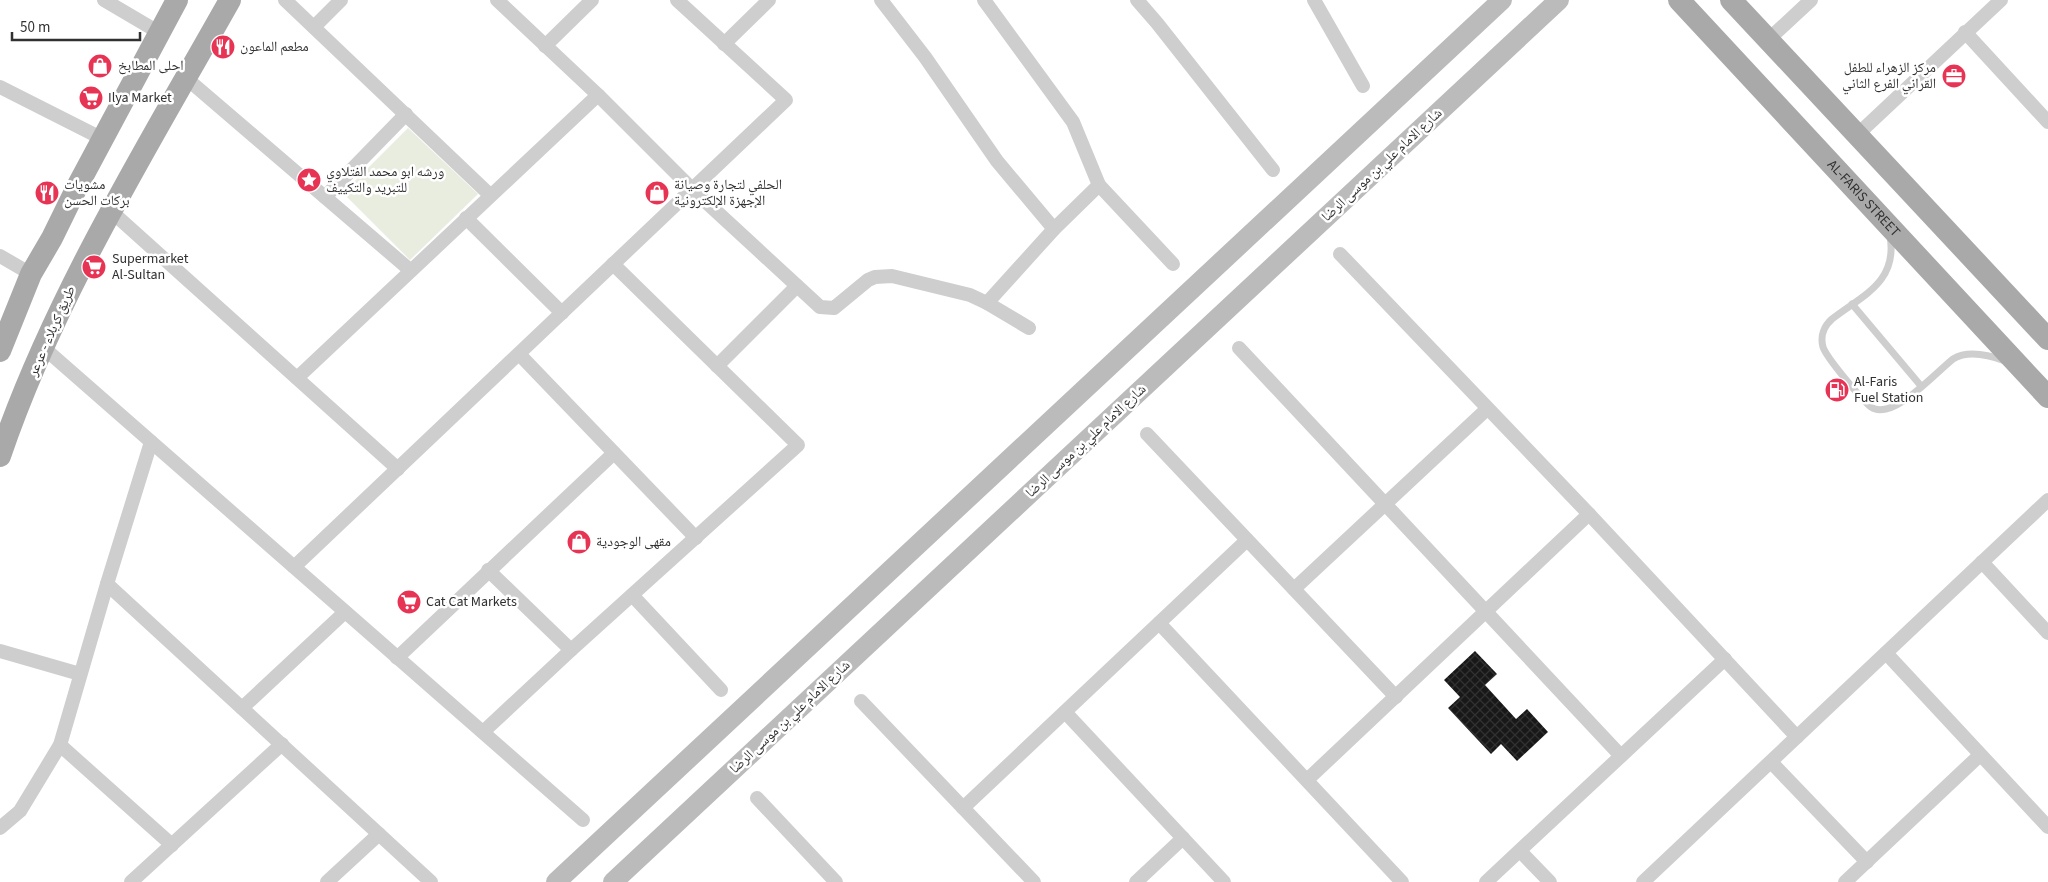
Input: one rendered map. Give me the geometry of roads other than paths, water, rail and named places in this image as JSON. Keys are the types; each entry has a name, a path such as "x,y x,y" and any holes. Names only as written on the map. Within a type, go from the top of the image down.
{"main road":[{"path":"0,351 31,274 52,238 177,0"},
{"name":"طريق كربلاء - عرعر","path":"2,445 64,302 230,0"},
{"path":"556,882 1502,0"},
{"name":"AL-FARIS STREET","path":"1680,0 2048,397"},
{"path":"1731,0 2048,339"},
{"name":"شارع الامام علي بن موسى الرضا","path":"613,882 1547,4"}],"street":[{"path":"104,0 160,33"},
{"path":"285,0 490,195"},
{"path":"314,27 341,0"},
{"path":"497,0 598,95 692,189 820,307 839,306 868,280 884,275 952,289 987,303 1029,328"},
{"path":"545,46 592,0"},
{"path":"294,567 786,100 677,0"},
{"path":"724,44 769,0"},
{"path":"881,0 925,56 992,153 1054,229"},
{"path":"984,0 1073,122 1099,185 1173,264"},
{"path":"1136,0 1157,23 1273,170"},
{"path":"1314,0 1363,86"},
{"path":"1768,40 1811,0"},
{"path":"1857,135 2000,0"},
{"path":"1965,32 2048,122"},
{"path":"186,78 410,270"},
{"path":"0,87 103,139"},
{"path":"297,378 598,95"},
{"path":"325,197 406,114"},
{"path":"987,303 1054,229 1099,185"},
{"path":"112,212 398,469"},
{"path":"466,218 562,313"},
{"path":"1340,254 1589,514 1797,737"},
{"path":"0,256 31,274"},
{"path":"483,732 798,445 613,264"},
{"path":"717,366 797,286"},
{"path":"44,348 582,820"},
{"path":"1239,348 1621,756"},
{"path":"519,354 696,538"},
{"path":"1294,588 1487,409"},
{"path":"1147,434 1396,697"},
{"path":"0,828 20,811 60,745 107,584 152,442"},
{"path":"398,658 488,570 614,453"},
{"path":"1643,882 2048,500"},
{"path":"1307,780 1589,514"},
{"path":"963,808 1247,540"},
{"path":"1982,562 2048,633"},
{"path":"488,570 571,650"},
{"path":"107,584 431,882"},
{"path":"632,596 721,690"},
{"path":"242,708 345,612"},
{"path":"1160,623 1402,882"},
{"path":"0,651 80,674"},
{"path":"1886,653 2048,827"},
{"path":"1486,882 1724,659"},
{"path":"861,701 1034,882"},
{"path":"1065,712 1224,882"},
{"path":"131,882 282,744"},
{"path":"60,745 172,845"},
{"path":"1845,882 1980,755"},
{"path":"1771,762 1867,862"},
{"path":"757,798 836,882"},
{"path":"327,882 379,834"},
{"path":"1136,882 1183,838"},
{"path":"1520,850 1550,882"}],"lane":[{"path":"1886,222 1891,249 1890,264 1886,275 1881,282 1832,319 1822,336 1823,348 1831,361 1867,403 1876,409 1885,409 1900,404 1953,359 1963,354 1998,359 2024,372"},
{"path":"1852,304 1921,386"}],"place":[{"name":"مطعم الماعون","path":"223,47"},
{"name":"احلى المطابخ","path":"100,66"},
{"name":"مركز الزهراء للطفل القراني الفرع الثاني","path":"1954,76"},
{"name":"Ilya Market","path":"91,98"},
{"name":"ورشه ابو محمد الفتلاوي للتبريد والتكييف","path":"309,180"},
{"name":"مشويات بركات الحسن","path":"47,193"},
{"name":"الحلفي لتجارة وصيانة الإجهزة الإلكترونية","path":"657,193"},
{"name":"Supermarket Al-Sultan","path":"94,267"},
{"name":"Al-Faris Fuel Station","path":"1837,390"},
{"name":"مقهى الوجودية","path":"579,542"},
{"name":"Cat Cat Markets","path":"409,602"}]}
